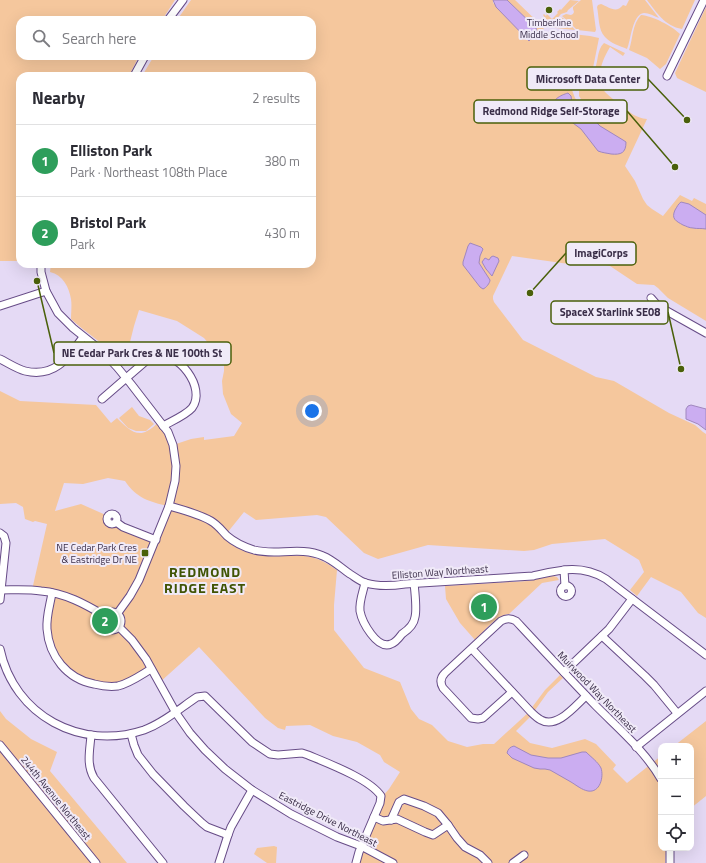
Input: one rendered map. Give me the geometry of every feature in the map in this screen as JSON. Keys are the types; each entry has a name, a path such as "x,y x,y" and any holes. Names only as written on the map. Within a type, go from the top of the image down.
{"street":[{"path":"171,16 183,0"},
{"path":"667,76 704,0"},
{"path":"136,72 143,60"},
{"path":"41,268 46,291 58,312 69,325 103,352 126,378 168,432 173,445 176,466 175,481 169,506 140,580 117,614"},
{"path":"0,306 46,291"},
{"path":"650,298 658,306 706,333"},
{"path":"0,359 24,371 38,373 55,369 62,364 83,337"},
{"path":"102,398 147,360 158,355 170,357 176,360 188,373 196,390 196,396 193,407 163,426"},
{"name":"Elliston Way Northeast","path":"169,506 204,517 233,540 253,550 264,552 295,551 314,553 330,559 365,583 388,586 414,583 533,576 564,570 580,569 597,574 606,579 706,655"},
{"path":"116,522 122,528 156,540"},
{"path":"0,600 6,543 2,535"},
{"path":"564,570 565,586"},
{"path":"365,583 360,611 362,619 367,628 383,645 395,642 410,628 414,622 416,615 414,583"},
{"path":"0,590 42,591 60,594 77,600 105,616"},
{"path":"52,593 47,629 49,639 52,650 58,660 72,675 87,683 119,686 131,681 151,669"},
{"path":"564,672 615,622 632,598"},
{"path":"112,612 117,614 121,619 119,627 111,630 106,627 103,622 105,616 112,612"},
{"name":"Muirwood Way Northeast","path":"472,649 502,620 510,619 516,621 586,696 649,760 658,774"},
{"name":"Eastridge Drive Northeast","path":"119,627 132,640 146,659 176,713 190,733 225,769 252,790 291,814 337,837 361,846 393,863"},
{"path":"602,636 645,676 677,714"},
{"path":"512,692 485,716 478,719 471,718 443,688 441,682 443,675 472,649 512,692 544,722 554,722 562,719 586,696"},
{"path":"0,650 6,670 20,694 40,713 51,721 67,729 91,735 114,736 131,734 151,727 176,713 197,697 205,696 252,742 270,754 308,754 355,776 378,792 381,796 380,802 361,846 356,863"},
{"path":"636,747 706,691"},
{"path":"131,734 138,755 153,774 202,823 207,827 228,835"},
{"path":"91,735 89,762 90,772 162,863"},
{"name":"244th Avenue Northeast","path":"0,745 96,863"},
{"path":"219,863 228,835 252,790"},
{"path":"391,820 399,802 404,799 424,806 438,813 464,847 480,855 488,863"},
{"path":"374,817 383,821 397,819 434,835 448,825"},
{"path":"670,851 670,863"},
{"path":"513,863 524,855"}],"shaded area":[{"path":"0,0 175,0 165,16 16,16 16,60 137,60 131,72 16,72 16,261 0,261"},
{"path":"191,0 493,0 493,3 537,29 507,0 515,0 543,27 543,31 545,33 550,31 599,38 593,68 583,82 572,90 578,102 581,99 579,96 579,91 592,76 601,46 604,43 625,53 623,56 610,47 600,70 600,82 606,93 623,107 640,118 647,119 625,166 635,181 647,205 663,216 680,195 692,201 694,198 706,204 706,321 668,298 654,285 637,284 610,266 602,264 576,265 512,256 493,296 493,299 523,340 596,377 614,381 669,413 695,425 706,434 706,618 698,613 681,592 651,577 637,596 630,590 644,572 639,560 605,539 552,544 534,550 524,551 428,545 378,559 364,553 326,517 317,515 256,520 244,512 223,538 237,548 258,555 309,557 322,561 337,570 334,605 334,630 364,668 400,682 411,709 419,719 432,725 448,741 467,747 483,744 494,744 530,711 545,690 560,675 563,678 548,692 533,714 516,731 530,743 552,748 585,739 596,744 616,765 613,769 627,783 658,758 658,851 666,851 665,863 356,863 381,798 400,772 384,762 380,755 357,742 333,736 310,725 286,726 285,730 278,728 265,718 199,647 159,683 151,669 131,681 99,685 64,668 49,639 52,593 32,590 47,524 25,519 23,507 16,503 0,504 0,391 20,401 96,405 111,423 117,418 131,430 139,433 149,430 160,421 173,445 191,439 204,437 204,440 234,436 242,423 231,414 223,394 222,381 224,365 220,357 204,338 177,321 139,310 130,342 114,355 104,345 71,319 71,301 69,290 62,279 50,272 50,268 316,268 316,72 144,72 152,60 316,60 316,16 180,16","holes":["108,478 125,481 134,492 155,503 168,506 156,540 115,523 110,524 107,521 108,516 81,504 55,511 64,483 83,484"]},
{"path":"493,0 507,0 536,28 537,32 529,41 496,7"},
{"path":"570,0 579,1 567,12 561,14 552,24 550,24 543,15 544,14 546,16 547,14 552,19"},
{"path":"581,0 592,0 595,32 577,30 562,16 572,14 574,12 573,7"},
{"path":"629,0 645,0 659,18 646,13 640,15 632,28 627,49 615,44 605,37 600,27 597,7 601,4 612,9 618,9 623,5 626,6"},
{"path":"647,0 695,0 682,29 666,22"},
{"path":"706,7 706,92 677,78 675,73"},
{"path":"641,15 651,17 662,22 680,34 666,64 660,69 647,58 629,50 634,27"},
{"path":"561,17 566,20 575,30 550,26"},
{"path":"568,93 571,96 572,104 575,108 626,142 624,151 620,154 615,154 598,151 581,129 554,109 553,106 555,101 559,97"},
{"path":"681,202 689,204 706,215 706,229 689,227 676,221 674,218 674,213"},
{"path":"470,243 483,249 479,263 490,280 488,285 483,289 463,265"},
{"path":"493,256 498,258 499,261 492,276 482,262 485,258 489,260"},
{"path":"691,405 706,409 706,430 698,424 686,419 686,409"},
{"path":"132,407 139,416 150,420 154,424 146,431 136,431 128,428 119,418"},
{"path":"553,576 557,577 559,580 542,583 509,614 495,620 475,640 460,623 446,599 445,586 528,581"},
{"path":"0,711 6,719 31,739 57,752 50,771 127,863 0,863"},
{"path":"706,721 706,796 694,806 694,743 678,743"},
{"path":"514,746 531,755 548,758 561,758 586,752 601,768 602,776 600,784 596,790 588,791 581,789 550,770 534,768 512,758 507,753 509,748"},
{"path":"277,847 276,863 267,863 254,854 257,848"}],"place":[{"name":"Timberline Middle School","path":"549,10"},
{"name":"Microsoft Data Center","path":"687,120"},
{"name":"Redmond Ridge Self-Storage","path":"675,167"},
{"name":"NE Cedar Park Cres & NE 100th St","path":"37,281"},
{"name":"ImagiCorps","path":"530,293"},
{"name":"SpaceX Starlink SE08","path":"681,369"},
{"name":"NE Cedar Park Cres & Eastridge Dr NE","path":"145,553"},
{"name":"Elliston Park","path":"484,607"},
{"name":"Bristol Park","path":"105,621"}],"district":[{"name":"REDMOND RIDGE EAST","path":"205,580"}]}
